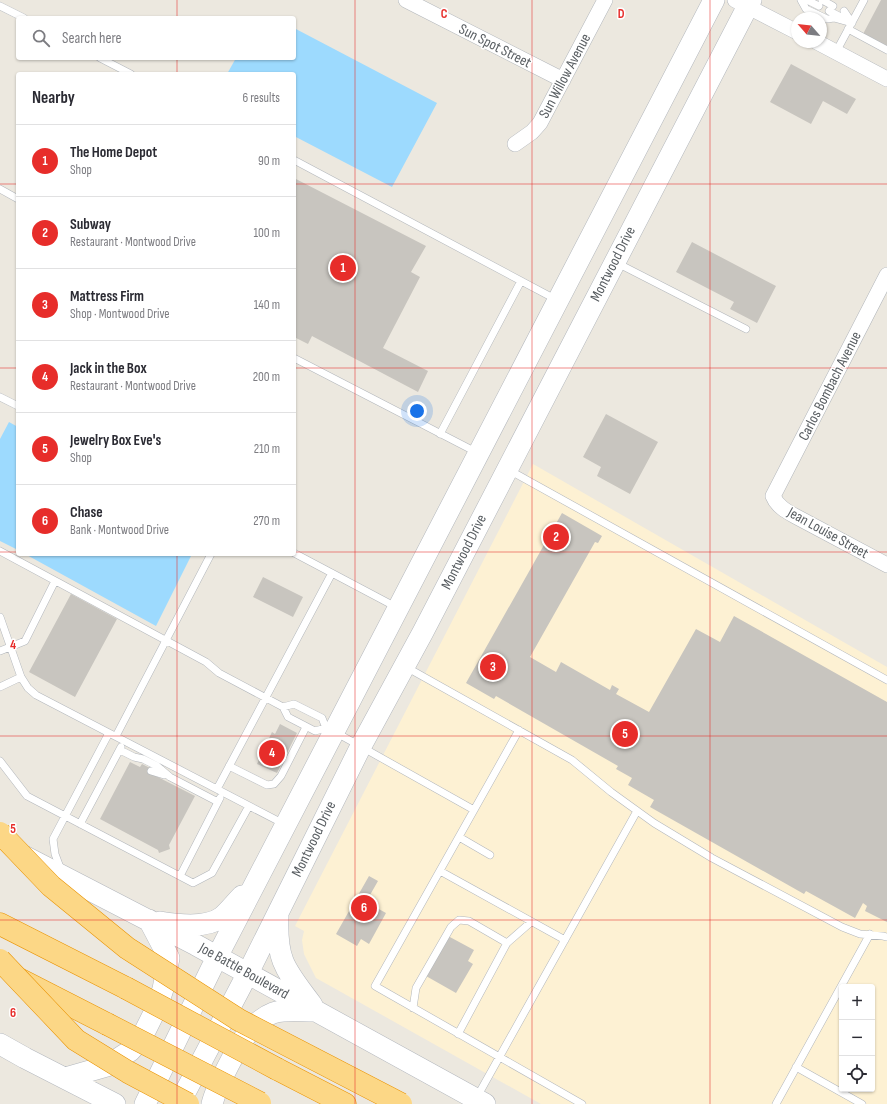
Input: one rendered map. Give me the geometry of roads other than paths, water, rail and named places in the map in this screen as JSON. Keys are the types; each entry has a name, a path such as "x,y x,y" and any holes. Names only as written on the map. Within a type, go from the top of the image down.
{"highway":[{"path":"0,833 51,886 127,948 252,1028 401,1104"},
{"path":"0,924 126,988 345,1104"},
{"path":"0,960 76,1040 128,1072 188,1104"},
{"path":"0,969 260,1104"}],"street":[{"name":"Sun Spot Street","path":"406,0 563,80"},
{"name":"Sun Willow Avenue","path":"516,144 532,132 540,123 606,0"},
{"name":"Montwood Drive","path":"145,1104 217,957 286,825 330,730 399,608 714,0"},
{"name":"Montwood Drive","path":"179,1104 248,973 361,746 405,666 615,262 744,2"},
{"path":"744,2 791,29"},
{"path":"827,47 887,79"},
{"name":"Carlos Bombach Avenue","path":"773,496 887,276"},
{"name":"Jean Louise Street","path":"773,496 775,501 784,510 887,565"},
{"name":"Joe Battle Boulevard","path":"0,844 149,920 248,973 481,1102"},
{"path":"149,920 180,925 209,923 221,918 256,882"},
{"path":"278,912 277,936 280,956 287,972 318,1012"},
{"path":"65,1078 107,1066 130,1051 141,1039 157,1007 163,989 168,958 149,920"},
{"path":"212,1104 221,1082 239,1048 252,1028 265,1017 285,1010 318,1012"},
{"path":"0,1044 115,1104"},
{"path":"65,1078 89,1104"}],"lane":[{"path":"801,0 806,9 827,19 834,18 850,26 887,50"},
{"path":"807,0 820,3 831,8 850,26"},
{"path":"836,52 864,0"},
{"path":"0,6 20,16"},
{"path":"844,11 850,26"},
{"path":"104,60 127,72"},
{"path":"296,161 558,301"},
{"path":"0,189 16,198"},
{"path":"615,262 746,329"},
{"path":"440,434 521,281"},
{"path":"296,359 478,453"},
{"path":"0,397 16,405"},
{"path":"507,469 887,680"},
{"path":"0,551 206,662 219,673 283,707 288,717 306,727 315,731 330,730"},
{"path":"296,554 399,608"},
{"path":"63,876 55,854 53,839 64,816 166,640 210,556"},
{"path":"180,876 218,802 220,790 229,766 332,573"},
{"path":"0,651 25,641 55,581"},
{"path":"0,618 21,677 28,688 36,695 286,825"},
{"path":"405,666 572,760 638,812 712,858 835,924 860,934 887,937"},
{"path":"0,686 21,677"},
{"path":"283,707 294,704 322,718 330,730 474,810"},
{"path":"229,766 267,785 274,784 281,776 306,727"},
{"path":"519,730 375,986 582,1104"},
{"path":"80,824 124,740"},
{"path":"120,750 157,766 170,777"},
{"path":"134,757 141,766"},
{"path":"0,761 27,796 193,883 212,873 249,806"},
{"path":"152,771 170,777 218,802"},
{"path":"481,1102 500,1057 638,812"},
{"path":"459,838 490,855"},
{"path":"440,871 565,940"},
{"path":"413,1008 416,988 451,927 459,920 468,921 506,944"},
{"path":"458,1034 506,944 532,922"},
{"path":"776,1104 870,934"},
{"path":"796,1067 862,1104"}],"water":[{"path":"296,29 437,103 392,187 296,137 296,72 228,72 235,60 296,60"},
{"path":"9,422 16,426 16,549 0,541 0,439"},
{"path":"29,556 191,556 156,626"}],"place":[{"name":"The Home Depot","path":"343,268"},
{"name":"Subway","path":"556,537"},
{"name":"Mattress Firm","path":"493,667"},
{"name":"Jewelry Box Eve's","path":"625,734"},
{"name":"Jack in the Box","path":"272,753"},
{"name":"Chase","path":"364,908"}]}
